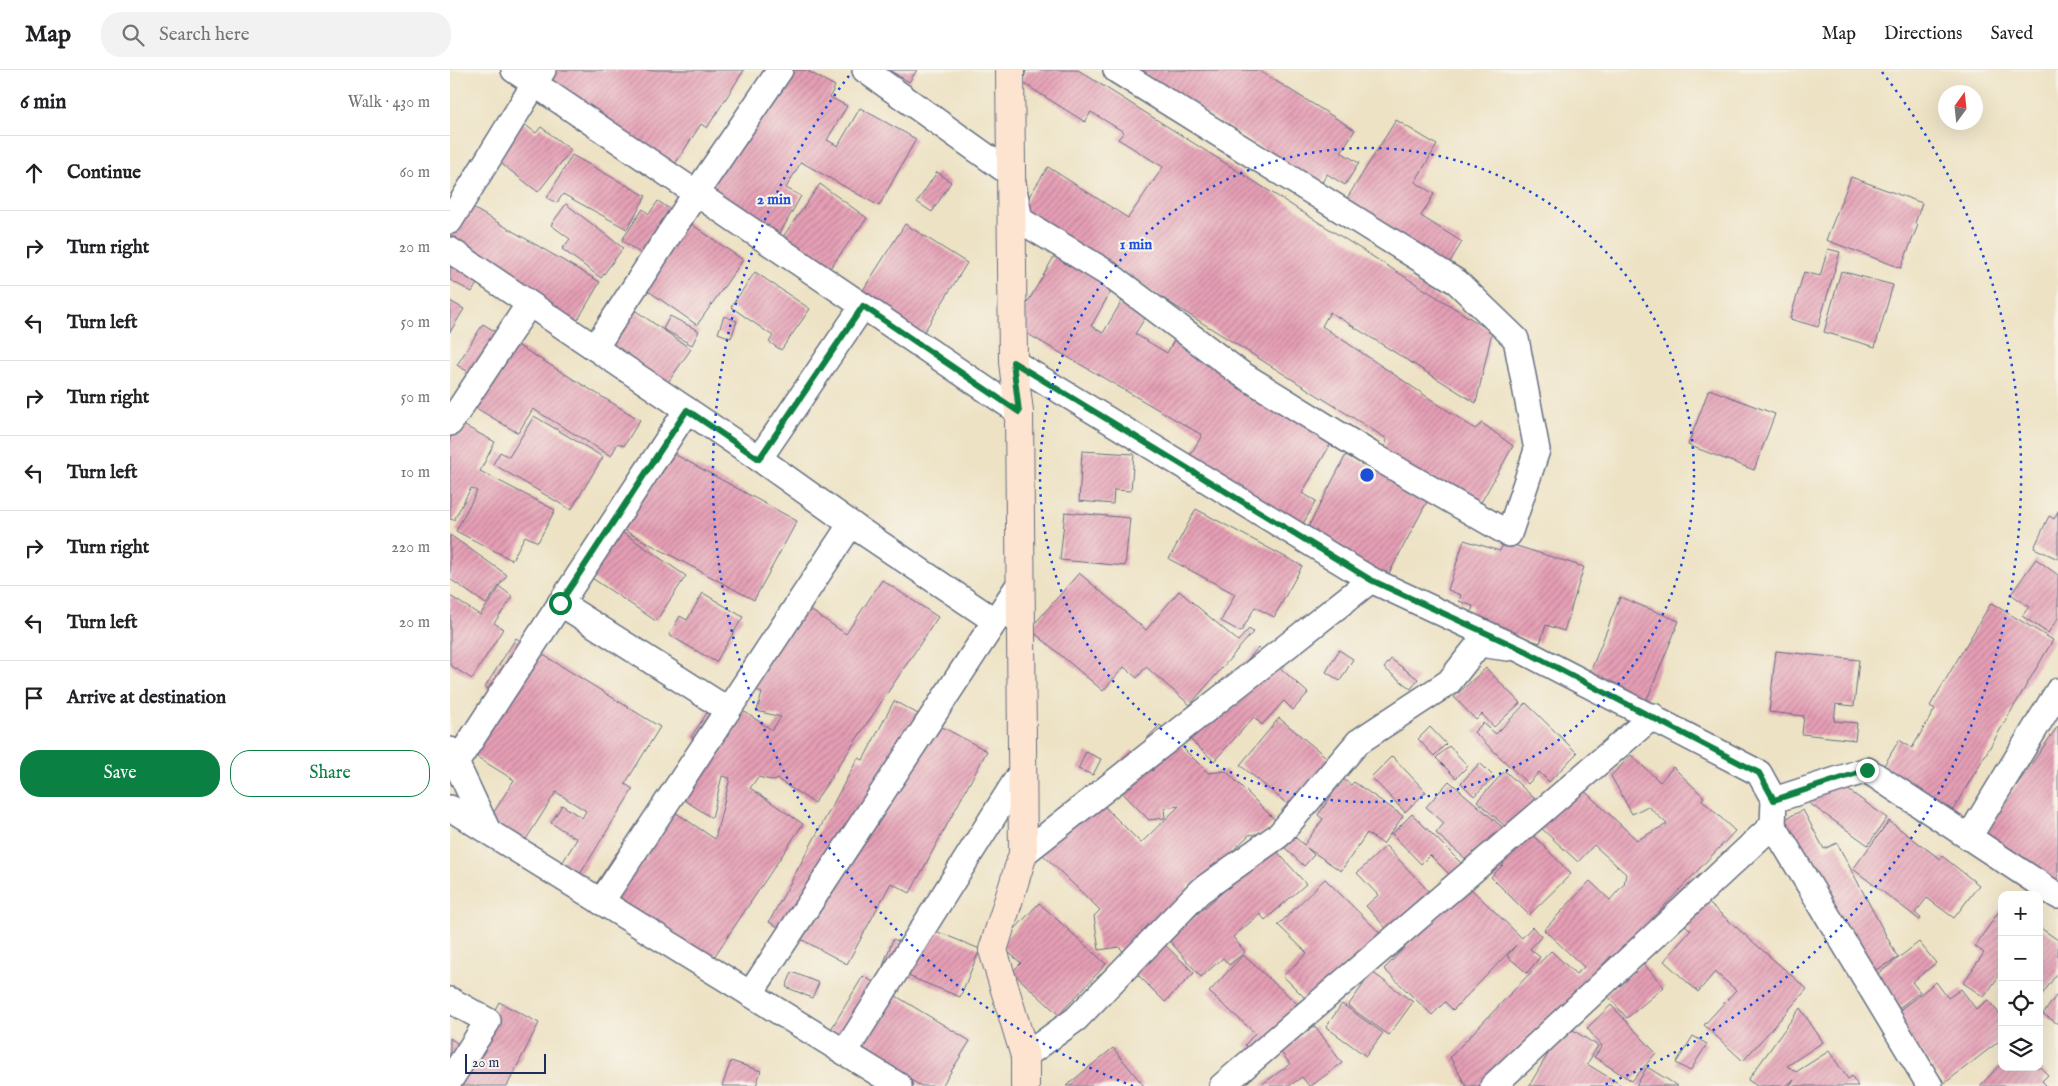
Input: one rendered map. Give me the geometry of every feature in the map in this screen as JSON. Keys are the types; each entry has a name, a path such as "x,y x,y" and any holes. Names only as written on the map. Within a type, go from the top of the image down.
{"main road":[{"path":"1010,70 1013,362 1019,412 1023,854 993,950 1025,1056 1024,1086"}],"street":[{"path":"595,348 696,193 780,70"},
{"path":"865,70 1011,174 1020,220 1108,273 1240,373 1369,453 1509,534 1537,450 1516,339 1457,282 1116,70"},
{"path":"450,221 530,74 696,193 1019,412"},
{"path":"450,250 995,621"},
{"path":"450,423 529,304"},
{"path":"759,459 863,306"},
{"path":"1013,362 1371,580 1523,650 1653,716 1759,773 1774,800 1773,825 1930,1086"},
{"path":"488,831 453,757 560,603 687,410"},
{"path":"602,902 851,524"},
{"path":"1023,854 1371,580"},
{"path":"750,994 1020,583"},
{"path":"560,603 728,710"},
{"path":"1025,1056 1076,1018 1199,892 1279,835 1358,742 1448,682 1479,644 1523,650"},
{"path":"1969,837 2058,691"},
{"path":"1222,1086 1653,716"},
{"path":"1774,800 1867,770 2058,896"},
{"path":"845,1052 1022,771"},
{"path":"450,808 899,1086"},
{"path":"1493,1086 1773,825"},
{"path":"450,1000 488,1020 450,1080"}],"building":[{"path":"542,70 744,70 707,128 701,124 675,164 537,77"},
{"path":"765,70 806,70 835,86 830,97 847,106 827,140 838,146 860,108 916,139 879,206 801,162 786,188 801,196 779,235 697,190"},
{"path":"889,70 917,70 909,82"},
{"path":"1026,70 1078,70 1492,332 1476,403 1330,312 1322,326 1475,429 1482,423 1513,446 1475,513 1383,455 1387,439 1021,209 1048,167 1128,218 1163,167 1118,139 1124,132 1091,112 1085,122 1023,83"},
{"path":"1136,70 1258,70 1355,130 1341,152 1359,163 1345,185 1327,174 1321,184"},
{"path":"516,118 536,133 541,127 571,150 538,192 489,154"},
{"path":"1396,120 1437,145 1415,182 1434,194 1421,216 1462,242 1447,267 1344,203"},
{"path":"572,155 646,196 627,229 563,194 557,203 547,198"},
{"path":"937,172 951,182 932,212 917,202"},
{"path":"1851,177 1922,203 1915,223 1918,225 1901,268 1826,240"},
{"path":"820,184 867,218 828,271 782,238"},
{"path":"454,197 600,282 573,328 482,275 472,292 450,280 450,205"},
{"path":"658,201 743,260 697,325 634,281 649,260 622,240 643,209 649,214"},
{"path":"566,204 623,248 601,278 562,249 570,239 551,225"},
{"path":"905,224 967,263 922,335 860,295"},
{"path":"1828,249 1840,252 1818,327 1790,319 1804,272 1820,276"},
{"path":"1055,255 1113,288 1091,326 1103,333 1123,299 1148,313 1135,334 1167,353 1174,340 1336,435 1302,493 1316,501 1303,524 1189,457 1202,435 1014,326"},
{"path":"1841,271 1893,285 1875,347 1824,332"},
{"path":"755,272 810,309 781,350 769,342 773,336 731,307"},
{"path":"620,300 691,349 662,391 591,342"},
{"path":"450,301 464,309 450,332"},
{"path":"670,316 699,331 692,345 663,329"},
{"path":"724,316 737,321 731,338 718,333"},
{"path":"483,324 640,420 624,446 618,443 611,456 533,409 518,433 456,396 470,373 457,365"},
{"path":"1709,389 1775,414 1754,470 1688,445"},
{"path":"534,416 603,457 571,510 493,464 500,452 509,457"},
{"path":"450,418 495,442 480,471 555,510 538,542 525,536 512,560 456,531 477,491 471,488 454,520 450,519"},
{"path":"665,449 797,521 754,600 607,521"},
{"path":"1082,451 1134,454 1131,491 1114,490 1113,504 1079,501"},
{"path":"1346,455 1429,498 1386,579 1304,535"},
{"path":"1196,509 1302,566 1274,617 1255,607 1241,632 1221,621 1235,594 1169,559"},
{"path":"2058,511 2058,559 2034,548 2049,516 2054,519"},
{"path":"1065,512 1130,518 1125,566 1060,560"},
{"path":"609,523 686,576 656,621 577,568"},
{"path":"450,535 507,575 486,604 450,579"},
{"path":"1464,540 1500,551 1504,542 1584,567 1564,631 1546,625 1540,643 1469,620 1473,606 1459,601 1461,595 1448,590"},
{"path":"2036,559 2058,575 2058,618 2048,633 2022,616 2029,607 2011,594"},
{"path":"1079,573 1146,630 1179,591 1238,641 1249,629 1253,632 1190,705 1146,667 1137,678 1124,667 1103,691 1030,629"},
{"path":"882,580 938,617 814,803 777,779 775,781 758,777 750,788 803,824 708,966 590,893 617,852 646,859 657,800 715,839 730,778 722,776 712,818 669,790 700,743 691,737 719,695 772,730 781,717 757,711 762,693 746,683 800,603 846,634"},
{"path":"500,587 513,597 494,623 503,629 472,679 450,665 450,596 480,615"},
{"path":"703,593 743,617 716,662 669,635 680,616 687,620"},
{"path":"1620,597 1679,621 1638,721 1591,702 1600,680 1589,675"},
{"path":"1991,603 2053,640 1947,820 1876,779 1899,740 1912,748 1935,709 1930,706"},
{"path":"516,638 660,727 625,784 633,789 577,879 559,868 577,839 551,823 562,805 582,818 586,811 556,792 523,844 487,823 514,780 464,749 498,694 485,687"},
{"path":"1258,648 1308,693 1293,710 1284,701 1262,725 1254,717 1214,761 1182,732"},
{"path":"1339,650 1353,659 1340,681 1326,672"},
{"path":"1776,651 1859,660 1854,706 1836,704 1834,721 1857,723 1855,740 1802,734 1804,716 1769,712"},
{"path":"1391,659 1418,679 1411,689 1384,668"},
{"path":"1486,668 1520,703 1494,727 1482,714 1476,720 1454,697"},
{"path":"894,701 987,751 910,893 891,883 847,964 769,922 858,758 863,760"},
{"path":"1526,703 1577,753 1549,782 1539,772 1528,784 1474,732 1483,723 1496,734"},
{"path":"1279,718 1331,761 1292,808 1240,765"},
{"path":"1160,725 1208,773 1226,771 1275,820 1262,833 1249,835 1200,883 1187,885 1188,897 1125,953 1119,947 1099,950 1094,916 1100,910 1040,852 1096,798 1141,843 1179,806 1164,808 1165,818 1149,820 1106,776 1132,750 1153,771 1148,737"},
{"path":"2058,726 2058,885 1981,836"},
{"path":"1430,727 1446,744 1434,756 1418,739"},
{"path":"1449,746 1468,766 1456,778 1436,758"},
{"path":"1086,752 1101,759 1093,775 1078,769"},
{"path":"1631,755 1660,782 1673,767 1704,797 1702,800 1735,831 1613,960 1611,956 1488,1086 1466,1086 1450,1057 1551,951 1576,974 1584,967 1544,930 1590,881 1610,900 1624,884 1626,874 1594,845 1578,862 1540,827 1579,786 1637,840 1667,824 1648,806 1632,814 1611,776"},
{"path":"1392,756 1426,792 1405,812 1371,777"},
{"path":"1480,763 1494,777 1474,796 1461,783"},
{"path":"1505,771 1535,799 1508,829 1477,801"},
{"path":"1829,776 1887,818 1868,845 1809,803"},
{"path":"1343,779 1351,785 1354,782 1403,816 1383,844 1367,833 1341,871 1307,848 1314,855 1304,866 1285,848 1296,838 1304,845 1323,819 1318,815"},
{"path":"1449,781 1508,832 1476,868 1436,833 1444,823 1426,807"},
{"path":"1803,810 1824,849 1837,843 1898,958 1866,975 1783,820"},
{"path":"1412,814 1463,865 1451,876 1430,855 1421,864 1392,834"},
{"path":"1889,821 1940,859 1942,856 1979,885 1954,918 1927,898 1915,913 1921,918 1920,920 1853,869"},
{"path":"1528,830 1571,874 1529,915 1491,877 1504,864 1499,858"},
{"path":"1386,846 1434,897 1393,936 1366,906 1378,895 1357,873"},
{"path":"1274,848 1306,884 1265,920 1260,914 1233,937 1245,952 1229,965 1223,958 1201,977 1168,939"},
{"path":"1325,879 1384,937 1314,1007 1283,976 1307,953 1278,925"},
{"path":"1466,884 1522,938 1532,927 1542,936 1530,949 1540,957 1527,973 1507,956 1516,945 1453,1010 1445,1002 1432,1015 1384,969"},
{"path":"1705,900 1807,989 1743,1061 1704,1025 1736,990 1715,972 1698,992 1664,961 1691,930 1684,924"},
{"path":"1039,903 1106,964 1059,1015 1012,972 1021,963 1000,945"},
{"path":"1998,913 1998,977 1984,997 1963,983 1984,953 1975,946"},
{"path":"913,922 980,949 960,997 883,966 893,939 905,944"},
{"path":"2043,930 2058,940 2058,972 2043,993"},
{"path":"1160,940 1194,973 1165,1002 1132,969"},
{"path":"1919,942 1936,963 1912,982 1920,992 1899,1008 1874,977"},
{"path":"1243,955 1301,1007 1256,1055 1245,1045 1255,1033 1209,992"},
{"path":"1643,963 1664,987 1627,1018 1606,994"},
{"path":"792,972 819,983 812,998 786,987"},
{"path":"1372,972 1413,1002 1389,1035 1348,1006"},
{"path":"863,976 970,1041 942,1086 921,1086 830,1031"},
{"path":"1936,982 1948,998 1961,989 1976,1009 1988,1000 1998,1012 1998,1042 1945,1083 1892,1016"},
{"path":"2058,993 2058,1024 2043,1014"},
{"path":"499,1002 539,1023 507,1086 456,1086"},
{"path":"1342,1004 1383,1033 1366,1056 1326,1027"},
{"path":"1611,1005 1656,1053 1632,1081 1594,1057 1602,1046 1587,1028"},
{"path":"1800,1008 1823,1042 1787,1066 1796,1072 1829,1051 1848,1079 1852,1076 1858,1086 1789,1086 1794,1080 1785,1086 1757,1086 1748,1080"},
{"path":"1565,1025 1598,1046 1587,1064 1623,1086 1529,1086"},
{"path":"1315,1026 1342,1063 1311,1086 1302,1077 1289,1086 1260,1086 1290,1064 1280,1051"},
{"path":"1693,1036 1707,1044 1690,1071 1676,1063"},
{"path":"450,1038 464,1048 450,1069"},
{"path":"1113,1048 1144,1086 1066,1086"},
{"path":"731,1061 761,1071 756,1086 722,1086"},
{"path":"1998,1066 1998,1071 2043,1070 2048,1075 2042,1081 2047,1086 1980,1086"},
{"path":"1647,1067 1678,1086 1636,1086"}],"route":[{"path":"560,603 687,410 759,459 863,306 1019,412 1013,362 1371,580 1523,650 1653,716 1759,773 1774,800 1867,770"}]}
